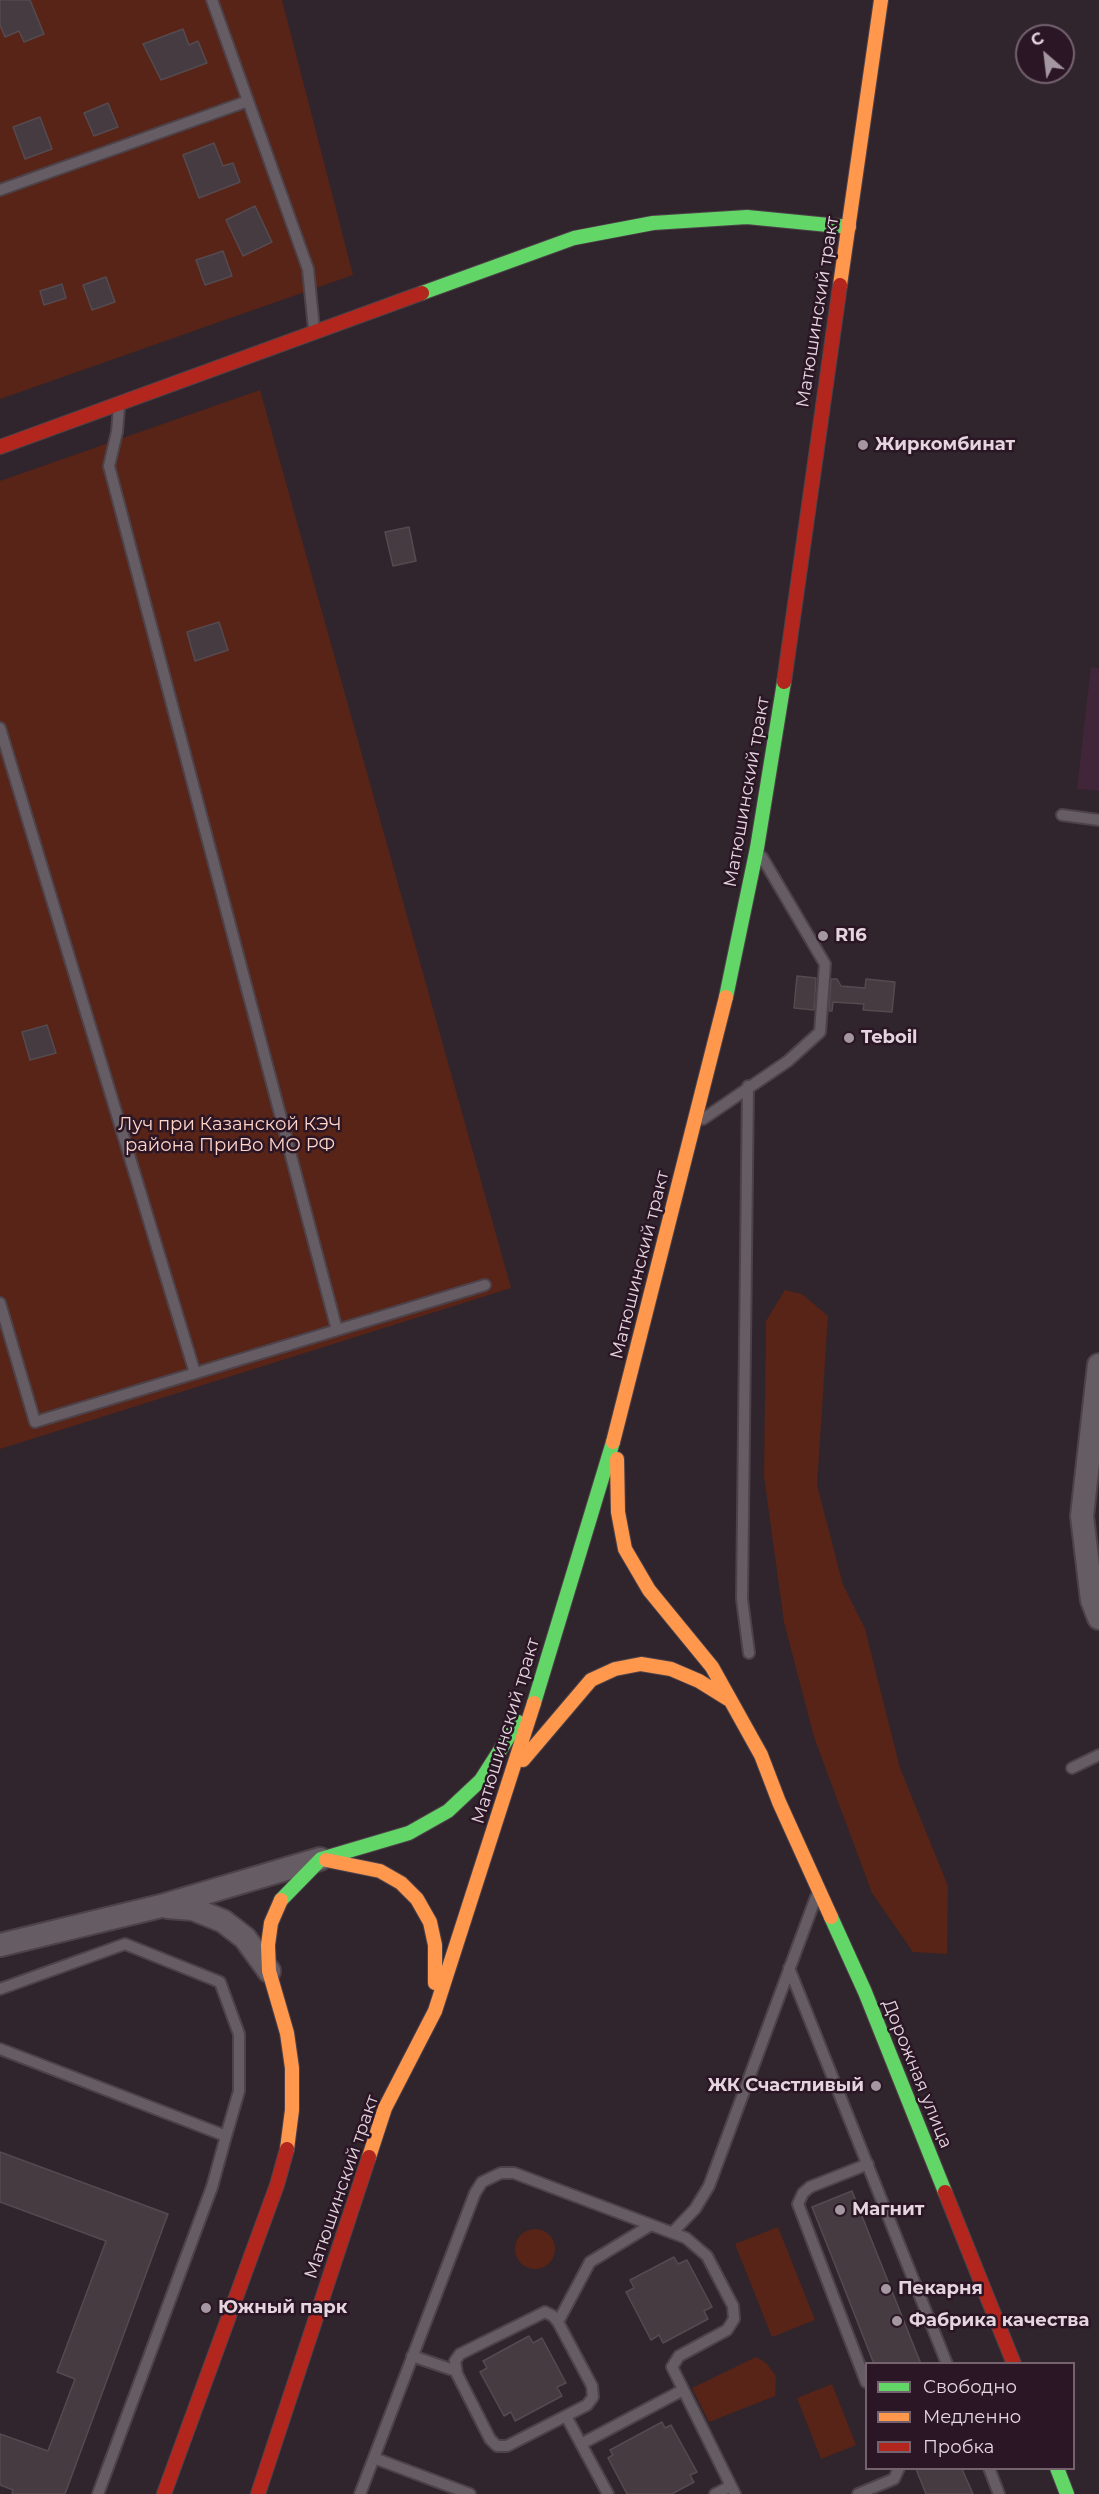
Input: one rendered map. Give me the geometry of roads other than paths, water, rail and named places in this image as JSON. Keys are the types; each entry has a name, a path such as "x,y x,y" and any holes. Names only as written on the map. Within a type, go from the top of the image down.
{"street":[{"name":"Матюшинский тракт","path":"258,2494 385,2108 435,2011 514,1770 617,1428 721,1021 757,848 776,735 881,0"},
{"path":"0,447 314,335 574,238 653,223 747,218 849,227"},
{"path":"1099,1365 1082,1516 1092,1600 1099,1618"},
{"name":"Дорожная улица","path":"617,1428 618,1512 625,1549 649,1590 712,1666 761,1755 779,1802 865,1992 1013,2362"},
{"path":"514,1770 574,1697 591,1680 615,1669 641,1664 670,1669 699,1681 731,1701"},
{"path":"0,1945 161,1906 409,1833 448,1811 481,1780 538,1691"},
{"path":"164,2494 242,2284 277,2185 287,2147 292,2110 292,2068 287,2033 269,1971 268,1945 271,1923 281,1900 321,1859"},
{"path":"321,1859 380,1871 401,1883 417,1899 430,1922 435,1945 435,2011"},
{"path":"161,1906 193,1909 223,1921 245,1938 269,1971"},
{"path":"265,2494 270,2461"},
{"path":"1057,2470 1067,2494"}],"lane":[{"path":"212,0 308,269 314,335"},
{"path":"0,190 248,101"},
{"path":"119,405 117,432 109,466 337,1330"},
{"path":"0,728 195,1374"},
{"path":"1062,815 1099,820"},
{"path":"695,1124 748,1086 788,1062 820,1032 825,964 757,848"},
{"path":"748,1086 742,1599 749,1653"},
{"path":"0,1303 35,1422 484,1285"},
{"path":"1072,1768 1099,1755"},
{"path":"672,2233 695,2209 709,2186 818,1889"},
{"path":"0,1989 125,1944 220,1982 239,2034 239,2091 212,2187 98,2494"},
{"path":"789,1968 946,2362"},
{"path":"0,2049 226,2136"},
{"path":"865,2377 798,2204 803,2193 810,2187 868,2164"},
{"path":"360,2494 475,2193 491,2176 514,2173 686,2238 704,2253 735,2312 732,2325 728,2330 675,2359 673,2371 733,2490 715,2494"},
{"path":"558,2322 590,2262 651,2225"},
{"path":"540,2313 554,2316 558,2322 593,2393 587,2405 507,2446 497,2446 490,2439 456,2371 456,2361 460,2354 540,2313"},
{"path":"412,2356 456,2371"},
{"path":"581,2444 683,2390"},
{"path":"566,2416 608,2494"},
{"path":"374,2458 470,2494"},
{"path":"858,2494 894,2479 898,2470"},
{"path":"989,2470 999,2494"}],"place":[{"name":"Жиркомбинат","path":"863,445"},
{"name":"R16","path":"823,936"},
{"name":"Teboil","path":"849,1038"},
{"name":"ЖК Счастливый","path":"876,2086"},
{"name":"Магнит","path":"840,2210"},
{"name":"Пекарня","path":"886,2289"},
{"name":"Южный парк","path":"206,2308"},
{"name":"Фабрика качества","path":"897,2321"}],"park label":[{"name":"Луч при Казанской КЭЧ района ПриВо МО РФ","path":"230,1135"}]}
